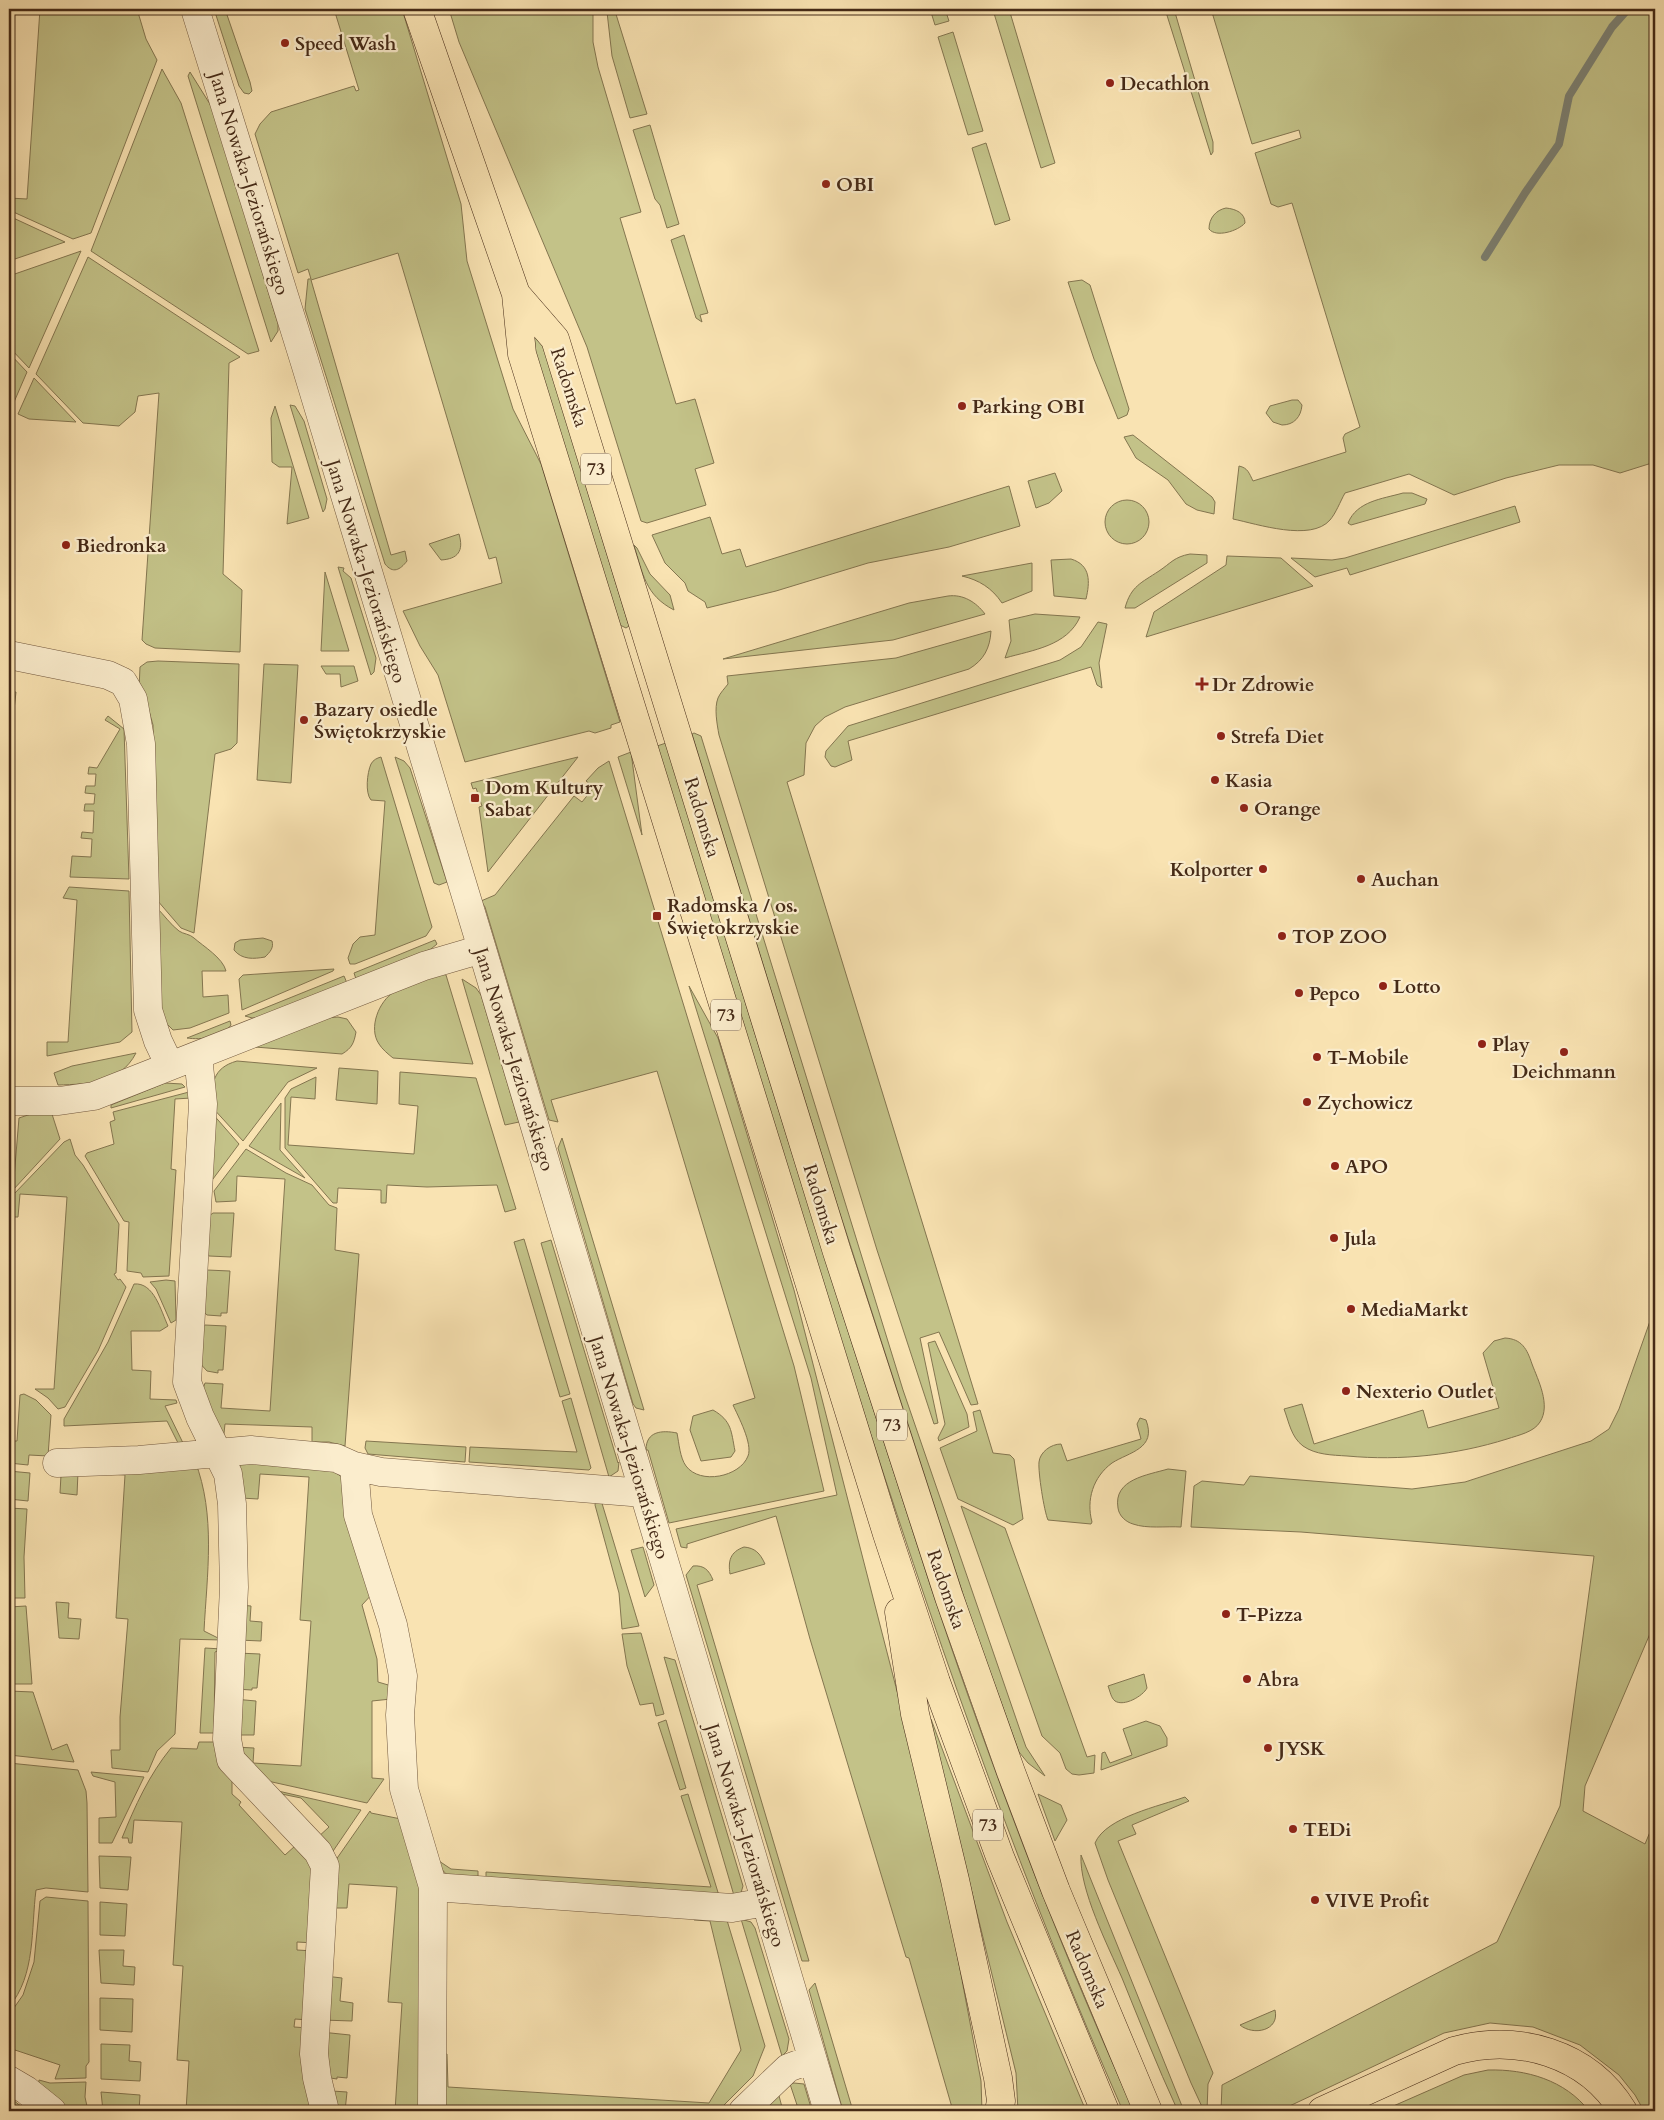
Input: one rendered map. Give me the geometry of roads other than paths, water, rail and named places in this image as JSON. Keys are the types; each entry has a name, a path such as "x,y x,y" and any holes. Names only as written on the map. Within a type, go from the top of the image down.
{"main road":[{"name":"Radomska","path":"417,9 516,294 522,354 886,1534 939,1690 1000,1857 1105,2111"},
{"name":"Radomska","path":"516,294 555,340 837,1252 952,1606 1007,1764 1056,1891 1148,2111"},
{"path":"886,1534 915,1714 978,1980 998,2078 1001,2101 999,2111"},
{"path":"1322,2111 1454,2051 1470,2046 1501,2043 1529,2046 1565,2059 1597,2081 1623,2111"}],"street":[{"name":"Jana Nowaka-Jeziorańskiego","path":"195,9 302,354 482,949 828,2111"},
{"path":"9,655 108,674 123,682 133,699 141,744 148,1010 158,1041 170,1066"},
{"path":"9,1102 59,1101 94,1096 127,1085 170,1066 424,966 482,949"},
{"path":"198,1056 204,1104 187,1382 200,1417 228,1474 232,1504 235,1546 227,1740 231,1760 318,1852 325,1866 314,2054 317,2078 325,2111"},
{"path":"57,1463 139,1460 251,1450 336,1458 354,1466 381,1472 644,1493"},
{"path":"354,1466 358,1515 393,1625 403,1676 400,1715 404,1788 433,1887 432,2111"},
{"path":"433,1887 732,1908 765,1902"},
{"path":"743,2111 786,2070 812,2059"},
{"path":"9,2080 26,2090 52,2111"}],"waterway":[{"path":"1485,257 1525,193 1559,144 1569,96 1612,27 1628,9"}],"place":[{"name":"Speed Wash","path":"285,43"},
{"name":"Decathlon","path":"1110,83"},
{"name":"OBI","path":"826,184"},
{"name":"Parking OBI","path":"962,406"},
{"name":"Biedronka","path":"66,545"},
{"name":"Dr Zdrowie","path":"1202,684"},
{"name":"Bazary osiedle Świętokrzyskie","path":"304,720"},
{"name":"Strefa Diet","path":"1221,736"},
{"name":"Kasia","path":"1215,780"},
{"name":"Dom Kultury Sabat","path":"475,798"},
{"name":"Orange","path":"1244,808"},
{"name":"Kolporter","path":"1263,869"},
{"name":"Auchan","path":"1361,879"},
{"name":"Radomska / os. Świętokrzyskie","path":"657,916"},
{"name":"TOP ZOO","path":"1282,936"},
{"name":"Lotto","path":"1383,986"},
{"name":"Pepco","path":"1299,993"},
{"name":"Play","path":"1482,1044"},
{"name":"Deichmann","path":"1564,1052"},
{"name":"T-Mobile","path":"1317,1057"},
{"name":"Zychowicz","path":"1307,1102"},
{"name":"APO","path":"1335,1166"},
{"name":"Jula","path":"1334,1238"},
{"name":"MediaMarkt","path":"1351,1309"},
{"name":"Nexterio Outlet","path":"1346,1391"},
{"name":"T-Pizza","path":"1226,1614"},
{"name":"Abra","path":"1247,1679"},
{"name":"JYSK","path":"1268,1748"},
{"name":"TEDi","path":"1293,1829"},
{"name":"VIVE Profit","path":"1315,1900"}]}
